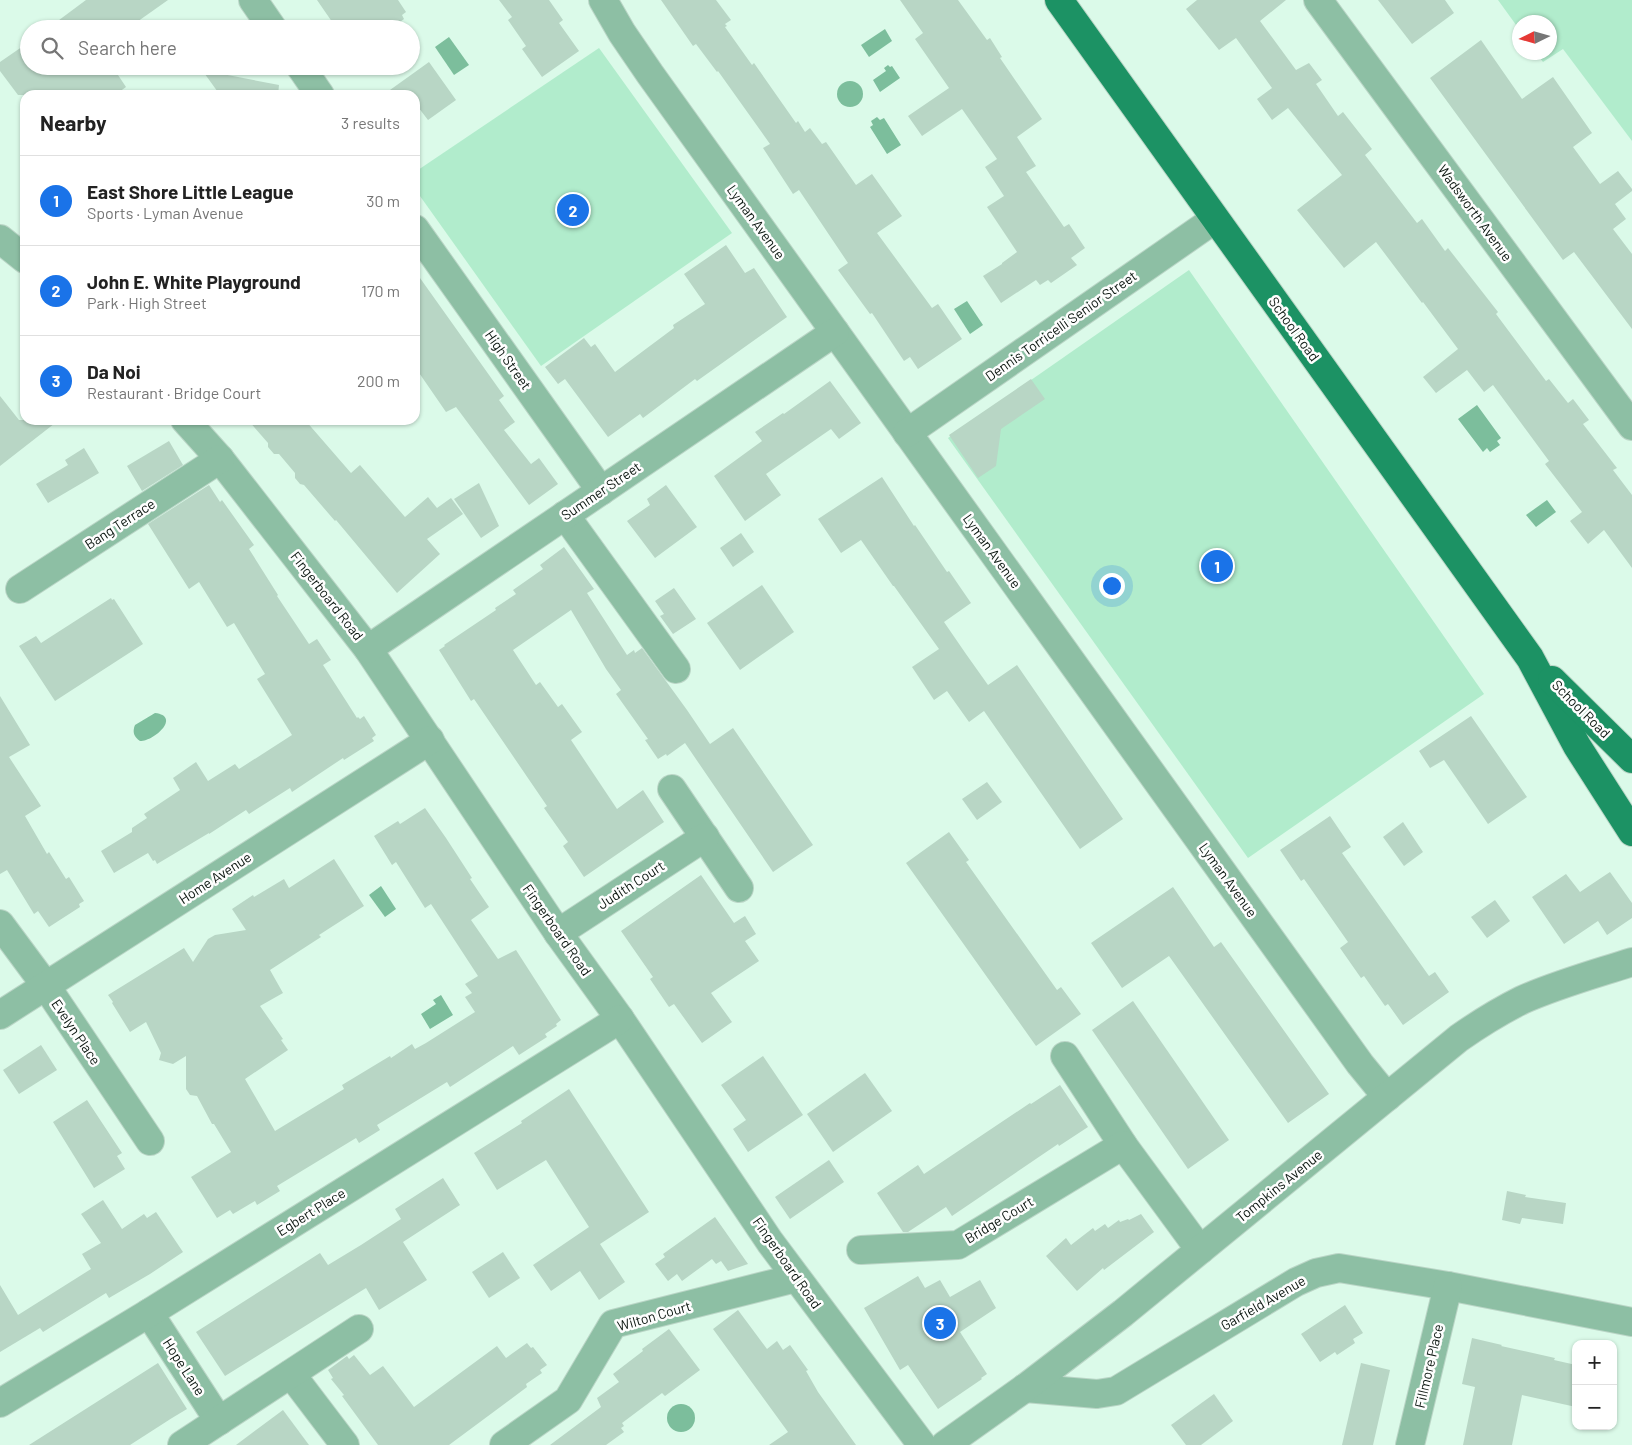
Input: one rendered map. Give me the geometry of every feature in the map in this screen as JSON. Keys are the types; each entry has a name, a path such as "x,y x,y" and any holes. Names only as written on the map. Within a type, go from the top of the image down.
{"main road":[{"name":"School Road","path":"1059,0 1530,658 1577,746"},
{"name":"School Road","path":"1530,658 1632,759"},
{"path":"1577,746 1632,801"},
{"path":"1577,746 1632,832"}],"street":[{"path":"252,0 266,20"},
{"name":"Lyman Avenue","path":"603,0 635,54 1360,1064 1383,1093"},
{"name":"Wadsworth Avenue","path":"1318,0 1632,426"},
{"path":"306,75 317,90"},
{"name":"Dennis Torricelli Senior Street","path":"907,433 1215,219"},
{"name":"High Street","path":"420,236 601,491"},
{"path":"0,239 20,255"},
{"name":"Summer Street","path":"368,649 835,332"},
{"name":"Fingerboard Road","path":"189,425 220,459 368,649 558,933 620,1019 796,1278 922,1445"},
{"name":"Bang Terrace","path":"20,589 220,459"},
{"path":"565,515 676,669"},
{"name":"Home Avenue","path":"0,1015 430,740"},
{"path":"672,789 739,888"},
{"name":"Judith Court","path":"558,933 704,837"},
{"name":"Evelyn Place","path":"0,924 46,986 150,1142"},
{"name":"Tompkins Avenue","path":"945,1445 1025,1388 1123,1313 1318,1154 1383,1093 1408,1079 1459,1038 1514,1005 1568,982 1632,962"},
{"name":"Egbert Place","path":"0,1403 620,1019"},
{"path":"1065,1056 1123,1145 1200,1250"},
{"name":"Bridge Court","path":"861,1250 958,1245 1123,1145"},
{"name":"Garfield Avenue","path":"1025,1388 1097,1394 1116,1391 1296,1282 1316,1273 1339,1268 1448,1286 1632,1322"},
{"name":"Wilton Court","path":"504,1445 568,1400 613,1324 796,1278"},
{"name":"Fillmore Place","path":"1410,1445 1448,1286"},
{"name":"Hope Lane","path":"148,1313 219,1421"},
{"path":"182,1445 359,1329"},
{"path":"291,1374 345,1445"}],"shaded area":[{"path":"1498,0 1632,0 1632,141 1563,49 1557,53 1557,15 1512,15 1512,19"},
{"path":"885,29 892,41 869,57 861,45"},
{"path":"449,37 469,65 454,75 435,47"},
{"path":"599,48 732,233 541,366 420,196 420,169"},
{"path":"888,65 892,66 900,78 880,92 873,80 886,71 884,68"},
{"path":"850,81 859,85 863,94 859,103 850,107 841,103 837,94 841,85"},
{"path":"877,117 880,120 884,118 901,145 887,154 870,127 873,125 871,121"},
{"path":"1189,270 1484,694 1248,858 948,438"},
{"path":"967,301 983,325 970,334 954,309"},
{"path":"1477,405 1501,438 1497,441 1500,445 1490,452 1487,448 1483,452 1458,419"},
{"path":"1547,500 1556,512 1536,527 1526,515"},
{"path":"155,713 162,715 166,719 166,723 158,733 146,740 140,741 134,734 135,725"},
{"path":"381,886 396,909 385,917 369,895"},
{"path":"441,995 453,1015 430,1029 421,1014 436,1004 433,1000"},
{"path":"681,1404 691,1408 695,1418 691,1428 681,1432 671,1428 667,1418 671,1408"}],"building":[{"path":"86,0 168,0 140,20 59,20"},
{"path":"317,0 398,0 406,12 402,15 404,19 403,20 331,20"},
{"path":"499,0 549,0 563,20 559,23 579,51 542,77 522,49 526,46 508,20 512,17"},
{"path":"661,0 716,0 731,20 725,24 727,26 725,27 752,65 754,63 796,123 798,121 805,132 810,128 822,144 826,142 856,185 872,174 902,216 877,233 932,308 938,304 962,339 918,369 910,357 904,361 872,313 870,314 838,270 848,263 799,190 793,194 763,148 770,144 718,71 696,44 693,46"},
{"path":"900,0 958,0 987,40 990,38 1002,57 1000,58 1042,119 1017,137 1036,166 1026,172 1064,227 1069,224 1085,248 1071,258 1077,265 1051,283 1048,280 1040,285 1036,280 1001,303 983,276 1017,252 987,207 1004,196 985,167 997,159 962,109 922,136 908,116 949,88 915,39 923,33"},
{"path":"1197,0 1286,0 1260,21 1296,70 1309,63 1322,80 1316,84 1338,116 1343,112 1372,149 1365,155 1417,223 1422,219 1445,251 1448,248 1498,312 1496,314 1546,381 1549,379 1568,403 1573,399 1589,420 1583,424 1617,468 1613,470 1632,495 1632,568 1604,530 1588,544 1570,521 1582,512 1545,464 1549,461 1493,385 1484,392 1467,370 1436,393 1423,377 1458,349 1376,242 1344,268 1297,210 1342,175 1288,108 1272,120 1257,99 1272,88 1236,38 1219,50 1186,9"},
{"path":"1378,0 1445,0 1454,13 1412,44"},
{"path":"1481,40 1522,99 1553,77 1592,133 1573,147 1600,184 1618,171 1632,189 1615,204 1626,219 1613,229 1632,254 1632,329 1574,252 1563,260 1430,78"},
{"path":"20,48 20,75 118,75 126,87 122,90 20,90 20,95 18,95 0,71 0,62"},
{"path":"429,62 456,100 428,120 420,110 420,90 390,90 411,75 420,75 420,68"},
{"path":"206,75 228,75 279,85 278,90 216,90"},
{"path":"726,245 745,273 754,268 787,317 697,381 695,379 643,418 640,414 608,437 565,379 558,384 545,367 584,338 591,347 595,344 615,372 674,328 673,325 705,304 684,274"},
{"path":"420,278 504,396 499,400 515,422 504,430 531,464 539,458 558,484 529,505 456,407 446,412 420,374"},
{"path":"1031,379 1045,399 1001,429 996,466 978,478 949,435"},
{"path":"830,381 861,423 839,439 831,429 766,474 781,495 745,521 714,476 762,441 755,432"},
{"path":"0,396 20,420 20,425 53,425 0,466"},
{"path":"252,425 309,425 351,473 360,465 405,517 428,497 437,508 451,498 463,514 427,539 440,554 397,593 336,520 304,485 300,484 295,478 295,473 279,454 274,454 268,447 268,443"},
{"path":"169,441 183,465 142,491 127,466"},
{"path":"84,448 99,473 48,503 36,484 68,465 65,460"},
{"path":"882,477 914,526 971,603 944,622 966,654 988,685 1017,665 1123,819 1080,849 984,711 969,722 947,691 934,700 912,667 939,649 861,540 841,553 818,519"},
{"path":"479,483 499,526 481,538 454,499"},
{"path":"209,485 254,545 249,549 309,644 317,639 331,660 323,665 357,718 360,719 364,716 376,735 372,738 374,741 344,760 343,758 292,792 290,788 249,814 246,810 157,864 148,853 114,873 101,851 132,832 132,828 147,818 144,814 180,790 173,778 196,762 208,781 235,764 239,769 292,735 257,679 265,674 234,623 227,627 199,582 189,589 148,524"},
{"path":"666,485 697,527 655,558 627,521 650,505 647,499"},
{"path":"741,533 754,552 733,567 720,548"},
{"path":"564,547 594,589 587,593 627,655 634,650 635,653 642,648 710,744 733,728 813,845 773,872 685,743 667,756 666,754 658,759 645,740 648,739 616,694 621,690 606,669 571,610 513,650 536,685 540,682 558,707 562,704 582,732 571,740 617,809 643,790 664,822 584,877 563,846 568,842 544,808 547,806 474,699 471,701 439,650 516,594 513,590 543,569 540,565"},
{"path":"762,585 794,632 740,670 707,623"},
{"path":"674,588 696,619 673,634 660,616 664,614 655,601"},
{"path":"111,598 112,600 114,599 143,644 55,701 19,646 36,636 41,643"},
{"path":"0,696 30,745 9,757 41,806 25,816 47,854 49,852 66,879 69,877 84,901 79,904 80,907 49,927 38,911 34,914 7,870 0,874"},
{"path":"1471,716 1527,797 1488,824 1444,760 1430,768 1419,751"},
{"path":"987,782 1002,802 977,820 962,799"},
{"path":"425,808 489,907 471,920 498,959 516,950 561,1020 556,1024 557,1026 545,1034 547,1037 519,1055 513,1046 450,1087 447,1082 377,1125 380,1130 359,1143 356,1138 277,1186 280,1191 257,1205 255,1201 233,1214 230,1210 217,1218 191,1177 231,1152 214,1124 212,1124 197,1096 190,1095 186,1089 186,1056 173,1064 159,1060 161,1053 146,1022 130,1032 108,995 184,948 193,962 208,939 215,935 246,930 232,909 253,895 254,897 284,879 289,888 334,859 364,906 270,970 283,993 260,1006 283,1039 281,1040 288,1050 245,1079 275,1131 344,1089 342,1085 390,1056 391,1058 412,1044 415,1049 426,1043 475,1012 465,997 472,993 465,984 478,976 431,904 425,908 396,862 392,865 374,836 398,821 400,824"},
{"path":"1330,816 1351,847 1342,853 1429,976 1435,972 1449,992 1403,1025 1388,1004 1385,1006 1364,976 1361,978 1340,948 1348,942 1304,879 1301,881 1280,850"},
{"path":"1403,822 1423,852 1404,866 1383,837"},
{"path":"949,832 969,860 966,862 1057,990 1061,987 1081,1014 1036,1046 906,863"},
{"path":"1610,872 1632,903 1632,918 1607,935 1598,921 1564,944 1532,897 1566,874 1580,892"},
{"path":"701,875 734,923 745,916 756,934 745,941 759,961 711,993 732,1022 702,1043 674,1004 669,1007 650,979 653,977 621,931"},
{"path":"1173,887 1214,947 1221,942 1329,1094 1288,1123 1169,956 1122,988 1091,943"},
{"path":"1495,900 1510,921 1487,938 1471,917"},
{"path":"1133,1001 1229,1140 1188,1169 1092,1030"},
{"path":"41,1045 57,1070 19,1094 3,1070"},
{"path":"763,1056 803,1115 748,1152 733,1129 746,1120 721,1085"},
{"path":"865,1073 892,1111 833,1152 807,1114"},
{"path":"1060,1085 1088,1127 1059,1146 1058,1144 952,1216 946,1207 908,1232 903,1232 877,1193 918,1165 924,1174"},
{"path":"569,1089 649,1212 600,1244 625,1282 599,1300 580,1271 551,1291 533,1265 589,1227 546,1160 497,1190 474,1153 522,1123 521,1121"},
{"path":"87,1100 122,1153 117,1156 125,1169 94,1188 53,1122"},
{"path":"829,1160 844,1182 790,1219 775,1197"},
{"path":"443,1178 460,1205 403,1242 427,1280 379,1310 366,1288 225,1376 196,1332 320,1253 328,1265 361,1245 401,1219 395,1209"},
{"path":"1507,1191 1526,1195 1525,1197 1566,1203 1563,1224 1522,1218 1520,1224 1502,1220"},
{"path":"103,1200 122,1229 144,1214 147,1218 156,1212 183,1252 109,1298 106,1293 43,1332 40,1328 0,1352 0,1285 18,1315 91,1269 82,1254 101,1243 81,1214"},
{"path":"1141,1214 1154,1232 1104,1270 1103,1268 1077,1291 1046,1256 1066,1238 1071,1245 1093,1228 1095,1231 1105,1224 1108,1228 1119,1220 1120,1222 1129,1220"},
{"path":"715,1217 748,1264 728,1271 721,1261 716,1264 712,1259 682,1281 677,1274 668,1281 655,1264 665,1257 663,1254"},
{"path":"503,1252 520,1278 489,1298 472,1272"},
{"path":"918,1276 925,1288 940,1280 950,1297 980,1280 996,1308 960,1332 987,1374 938,1409 908,1365 900,1370 864,1308"},
{"path":"1345,1305 1363,1333 1353,1339 1355,1343 1337,1355 1335,1352 1320,1362 1301,1334"},
{"path":"738,1310 767,1349 777,1341 783,1350 790,1345 808,1370 806,1371 818,1392 856,1445 769,1445 788,1432 713,1329"},
{"path":"669,1329 700,1370 665,1396 662,1393 622,1423 624,1426 621,1428 624,1432 606,1445 550,1445 601,1407 597,1398 619,1382 613,1374"},
{"path":"1472,1338 1555,1358 1554,1360 1572,1364 1572,1406 1522,1395 1512,1445 1463,1445 1475,1387 1462,1384"},
{"path":"527,1343 531,1348 533,1347 547,1365 540,1370 542,1373 526,1384 527,1387 449,1445 378,1445 342,1396 344,1395 331,1379 333,1378 328,1370 347,1356 349,1359 354,1355 370,1375 383,1366 414,1407 497,1346 506,1358"},
{"path":"158,1363 187,1409 130,1445 29,1445"},
{"path":"1361,1363 1390,1370 1373,1445 1342,1445"},
{"path":"1214,1394 1233,1421 1201,1445 1186,1445 1171,1425"},
{"path":"283,1410 309,1445 236,1445"}],"place":[{"name":"John E. White Playground","path":"573,210"},
{"name":"East Shore Little League","path":"1217,566"},
{"name":"Da Noi","path":"940,1323"}]}
